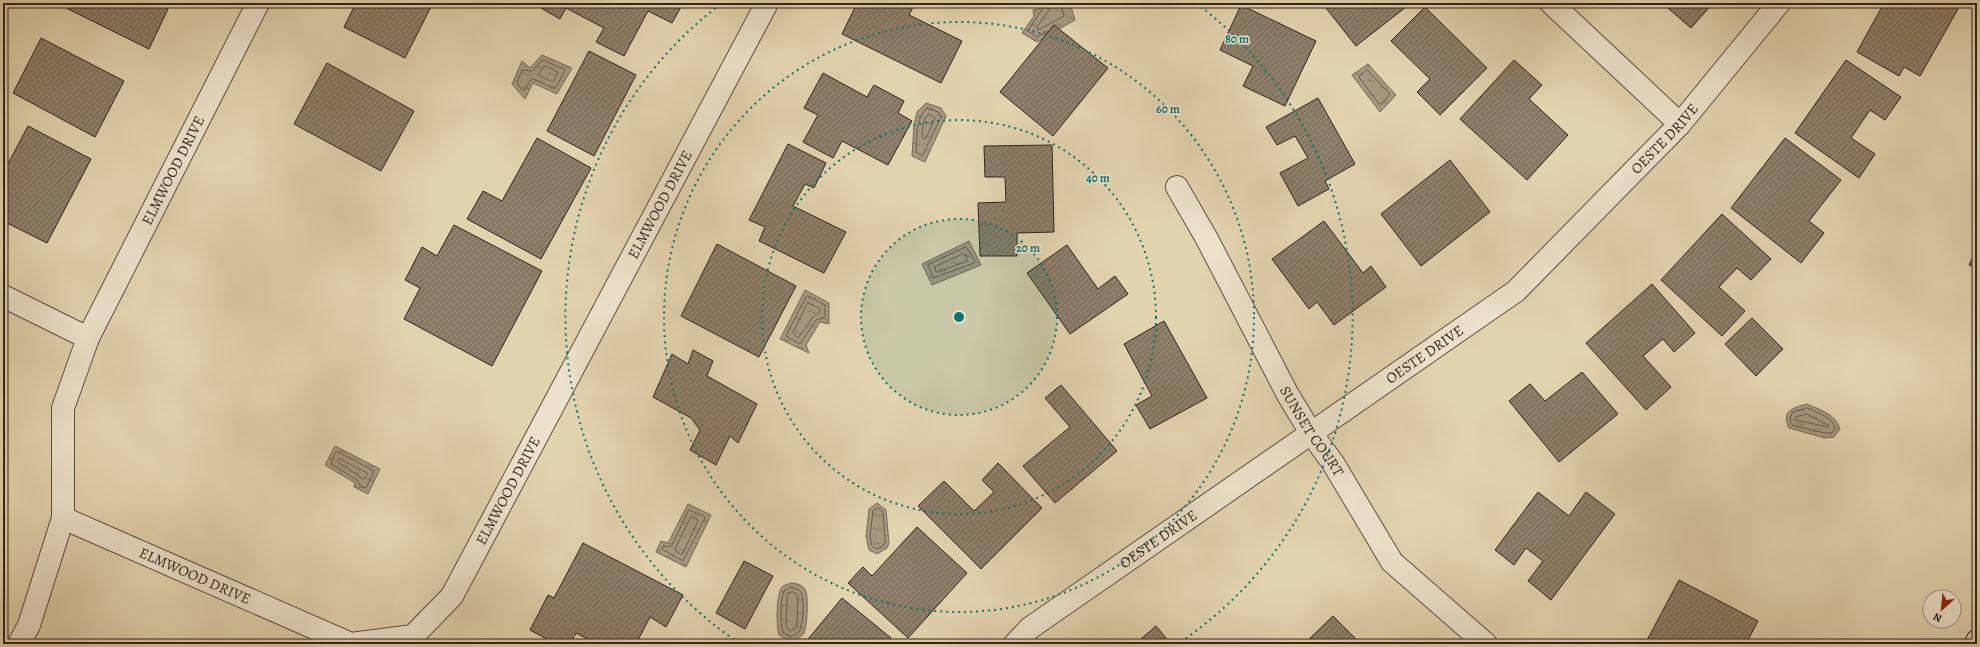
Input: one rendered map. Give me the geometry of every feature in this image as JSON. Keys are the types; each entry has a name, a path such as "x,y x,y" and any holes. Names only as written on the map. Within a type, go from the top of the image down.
{"street":[{"name":"ELMWOOD DRIVE","path":"19,644 29,625 63,518 63,408 88,338 258,3"},
{"name":"ELMWOOD DRIVE","path":"63,518 351,644 413,636 452,596 766,3"},
{"path":"1551,3 1680,124"},
{"name":"OESTE DRIVE","path":"1015,644 1030,628 1516,291 1680,124 1779,3"},
{"name":"SUNSET COURT","path":"1177,188 1207,239 1288,395 1311,433 1333,463 1392,562 1486,644"},
{"path":"3,296 88,338"}],"water":[{"path":"1043,3 1070,3 1075,20 1037,42 1022,33 1034,16 1033,10 1039,9"},
{"path":"542,55 572,68 557,94 533,83 525,99 512,84 522,61 530,68"},
{"path":"1368,64 1396,95 1380,112 1352,75"},
{"path":"926,103 941,108 946,116 925,162 912,156 914,125 917,112"},
{"path":"969,241 981,265 932,285 922,264"},
{"path":"805,290 829,303 829,324 820,322 806,345 809,353 780,339"},
{"path":"1807,404 1827,413 1835,420 1840,429 1834,437 1825,438 1789,428 1786,418 1789,411"},
{"path":"335,446 380,469 368,494 354,487 355,483 325,465"},
{"path":"877,503 886,510 889,543 887,548 877,554 869,550 866,536 869,509"},
{"path":"688,504 711,515 686,567 656,552 661,541 668,543"},
{"path":"791,583 799,584 805,589 807,611 803,635 790,641 779,635 777,610 782,587"}],"building":[{"path":"56,3 157,3 168,9 149,49"},
{"path":"356,3 433,3 405,58 344,27"},
{"path":"544,3 683,3 672,23 648,11 624,56 596,42 604,28 566,8 560,19 541,8"},
{"path":"857,3 915,3 909,15 962,41 941,83 842,34"},
{"path":"1322,3 1403,3 1406,7 1356,46"},
{"path":"1662,3 1713,3 1691,28"},
{"path":"1884,3 1947,3 1958,9 1920,76 1904,67 1899,76 1857,52"},
{"path":"1241,5 1316,41 1285,106 1243,86 1253,66 1220,50"},
{"path":"1425,7 1487,68 1440,115 1417,92 1430,79 1391,41"},
{"path":"1054,25 1108,68 1053,136 1000,92"},
{"path":"41,38 124,81 95,137 13,93"},
{"path":"589,51 636,75 594,156 547,131"},
{"path":"1514,60 1542,85 1529,99 1568,135 1527,180 1460,119"},
{"path":"1846,60 1901,97 1885,120 1870,110 1851,138 1875,154 1859,178 1795,133"},
{"path":"327,63 414,111 381,171 294,124"},
{"path":"823,73 867,97 874,85 904,101 898,113 912,121 888,165 842,141 833,158 803,142 818,115 804,108"},
{"path":"1318,98 1355,164 1325,181 1329,189 1298,206 1280,173 1308,158 1295,136 1277,145 1266,127"},
{"path":"28,126 91,159 47,243 3,221 3,173"},
{"path":"537,138 591,168 541,259 467,219 483,191 502,201"},
{"path":"1785,138 1841,180 1809,221 1824,233 1801,263 1731,208"},
{"path":"788,144 826,163 814,188 805,184 793,206 846,232 824,273 759,241 765,227 749,220"},
{"path":"1052,145 1054,232 1017,233 1017,256 980,256 978,203 1006,202 1005,177 985,177 984,146"},
{"path":"1450,160 1490,212 1421,266 1381,214"},
{"path":"1722,214 1771,259 1751,280 1737,268 1719,287 1745,311 1722,336 1661,280"},
{"path":"1324,221 1363,273 1371,266 1386,287 1334,325 1317,302 1309,309 1272,259"},
{"path":"454,225 542,271 492,366 404,319 420,288 405,280 422,247 437,256"},
{"path":"717,244 796,286 759,357 681,316"},
{"path":"1067,245 1098,289 1115,276 1128,294 1070,334 1027,273"},
{"path":"1977,248 1977,268 1969,265"},
{"path":"1652,284 1695,333 1674,352 1663,339 1643,356 1671,387 1646,410 1586,343"},
{"path":"1752,318 1783,349 1756,376 1725,344"},
{"path":"1164,321 1207,398 1150,429 1136,405 1152,396 1124,344"},
{"path":"693,350 713,361 707,376 757,404 738,443 730,436 716,465 690,450 700,430 691,418 653,397 672,354 688,364"},
{"path":"1582,372 1618,414 1559,462 1509,401 1530,384 1545,401"},
{"path":"1061,385 1117,451 1055,503 1023,466 1070,427 1045,398"},
{"path":"998,463 1042,508 981,569 918,506 944,481 974,511 994,492 982,480"},
{"path":"1538,492 1569,516 1586,492 1615,514 1551,600 1528,581 1543,561 1526,548 1514,565 1495,550"},
{"path":"917,527 967,573 908,638 848,583 863,567 872,576"},
{"path":"583,543 683,595 666,627 650,617 636,644 597,644 576,633 570,644 556,644 530,630 548,595 554,598"},
{"path":"744,561 773,576 745,629 716,613"},
{"path":"1679,580 1758,621 1746,644 1645,644"},
{"path":"842,598 891,638 886,644 804,644"},
{"path":"1333,616 1361,644 1304,644"},
{"path":"1156,626 1171,644 1135,644"}]}
